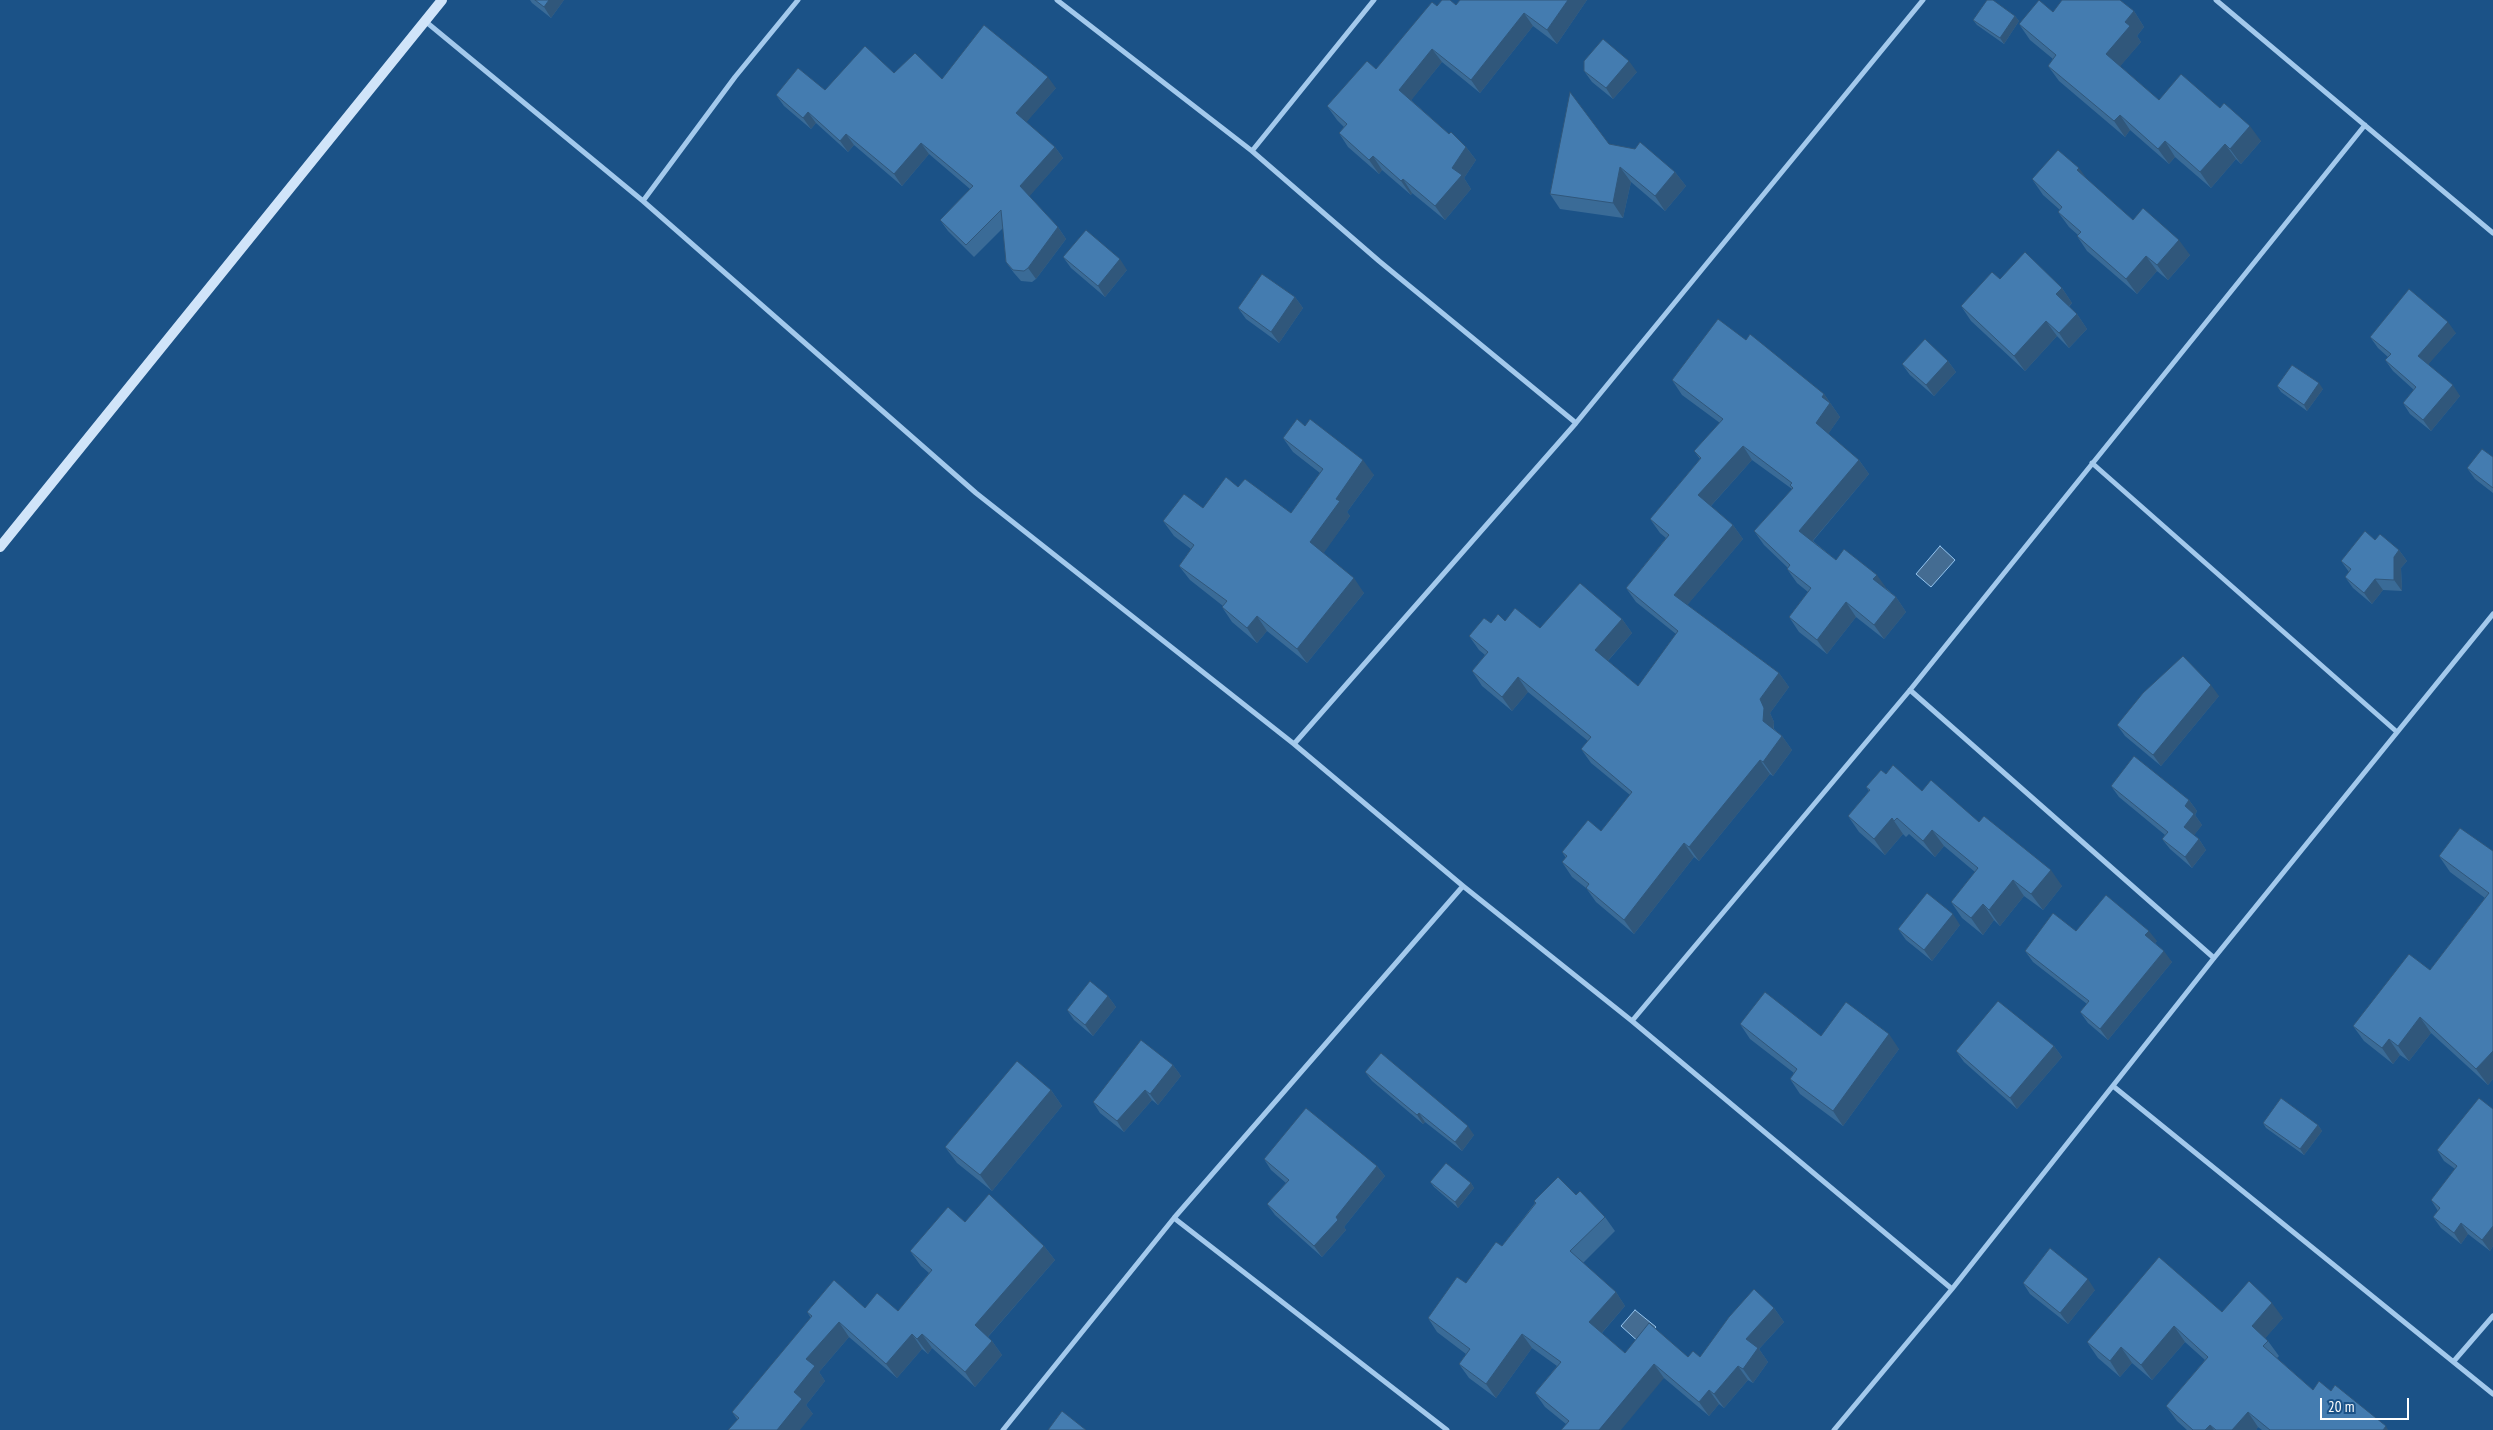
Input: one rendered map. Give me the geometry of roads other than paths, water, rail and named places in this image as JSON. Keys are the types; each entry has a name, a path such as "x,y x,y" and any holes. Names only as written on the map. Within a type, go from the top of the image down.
{"street":[{"path":"0,548 442,0"},
{"path":"643,201 735,77 798,0"},
{"path":"1057,0 1252,151 1379,261 1576,424"},
{"path":"1252,151 1374,0"},
{"path":"1294,744 1576,424 1923,0"},
{"path":"2216,0 2493,233"},
{"path":"425,21 643,201 976,493 1294,744 1463,886 1632,1021 1952,1289"},
{"path":"1632,1021 1910,690 2365,125"},
{"path":"2092,463 2397,732"},
{"path":"1834,1430 1952,1289 2214,958 2493,614"},
{"path":"1910,690 2214,958"},
{"path":"1003,1430 1174,1218 1463,886"},
{"path":"2113,1086 2493,1394"},
{"path":"1174,1218 1447,1430"},
{"path":"2454,1361 2493,1316"}],"water":[{"path":"1940,546 1955,560 1931,587 1916,574"},
{"path":"1635,1310 1656,1327 1641,1344 1621,1326"}]}
